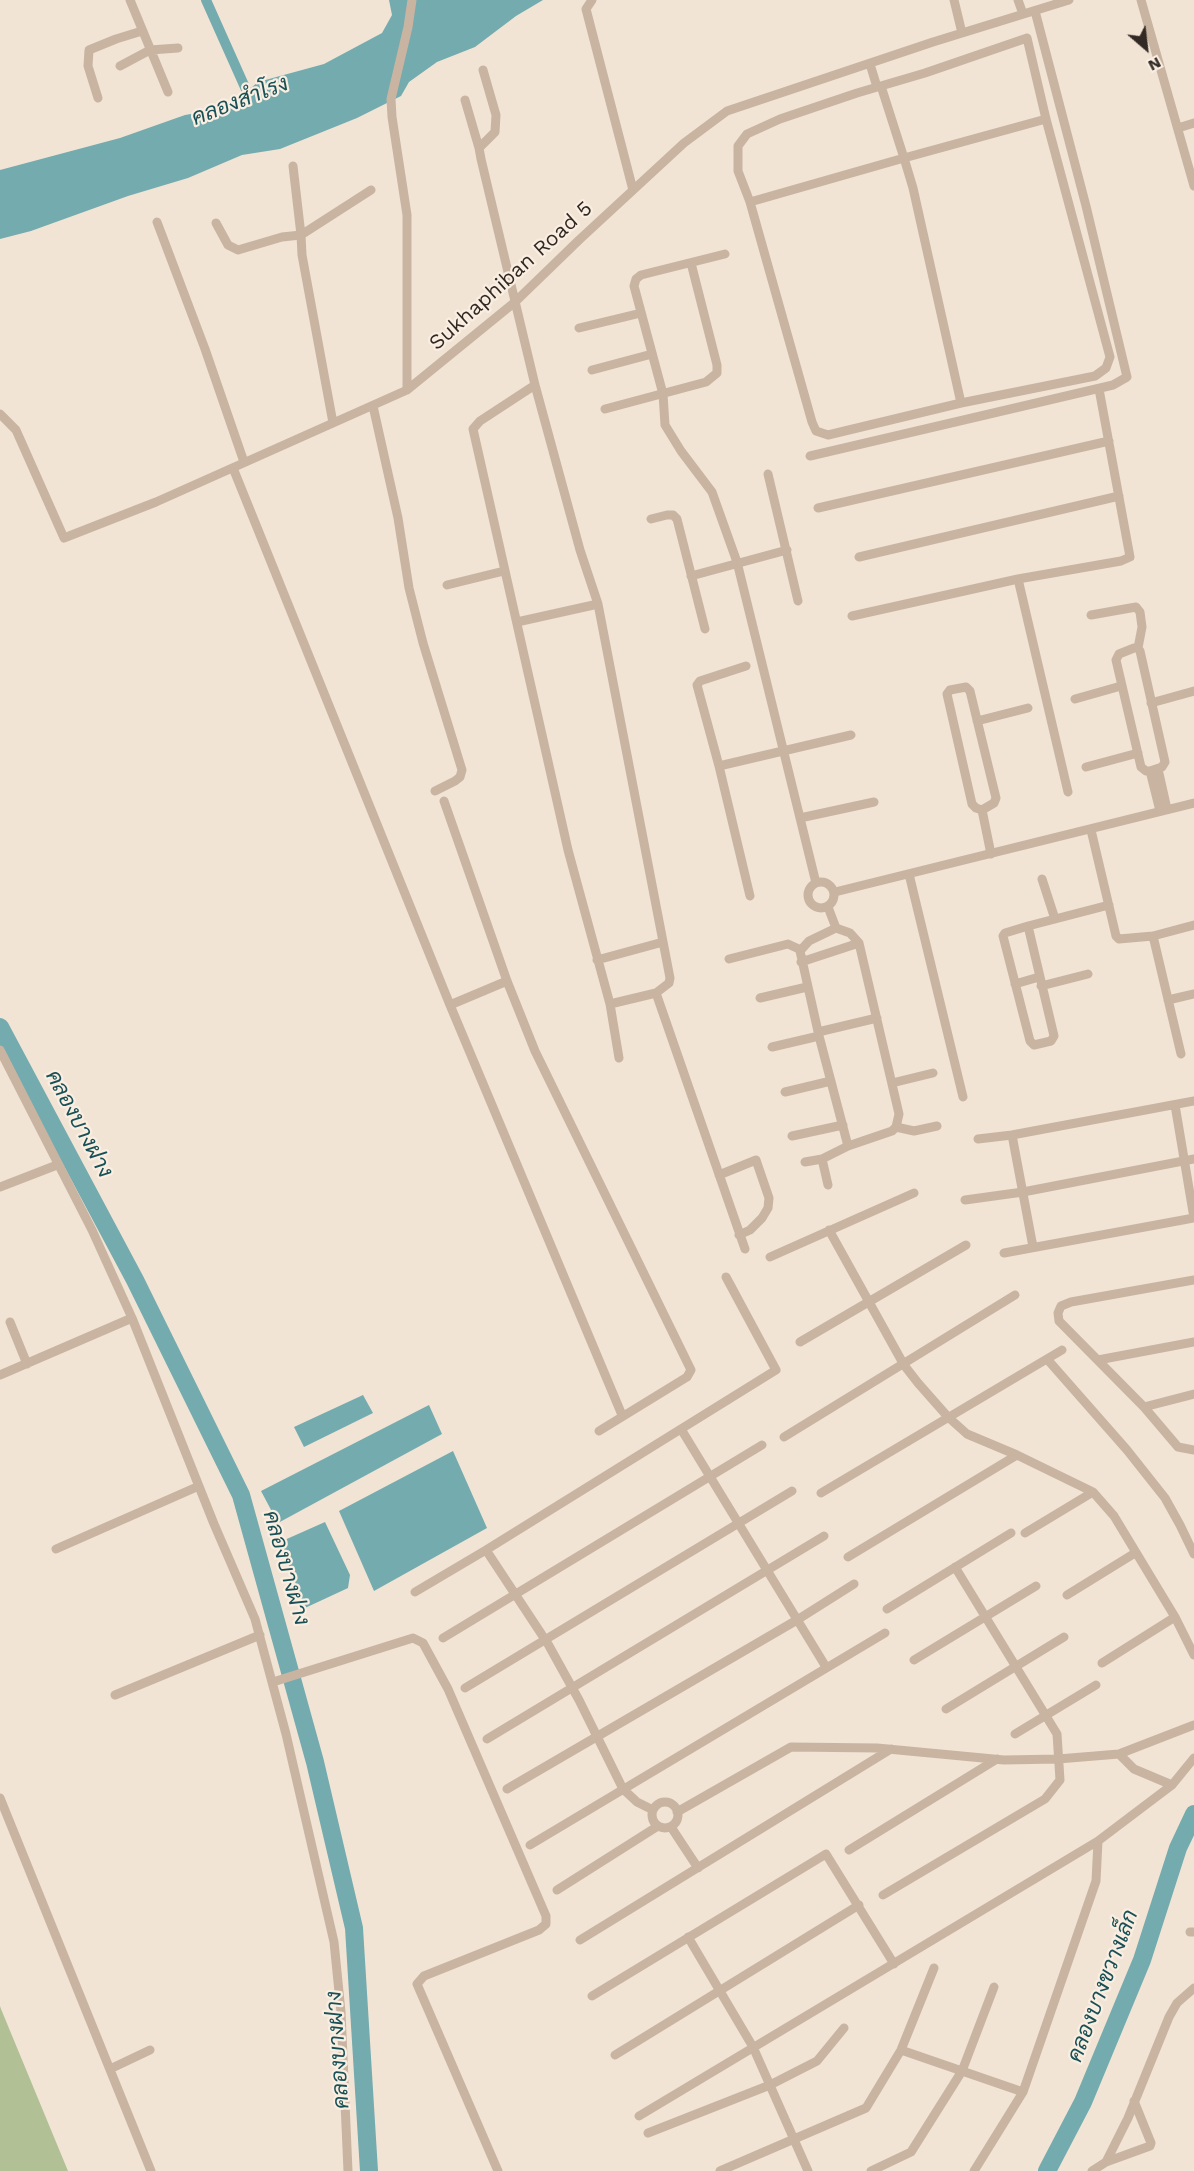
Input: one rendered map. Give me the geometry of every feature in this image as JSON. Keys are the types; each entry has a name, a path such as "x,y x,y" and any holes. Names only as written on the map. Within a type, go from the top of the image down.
{"street":[{"path":"130,0 168,92"},
{"path":"407,390 407,215 391,99 412,0"},
{"path":"592,0 586,9 633,190"},
{"path":"954,0 962,33"},
{"path":"1018,0 1023,14"},
{"name":"Sukhaphiban Road 5","path":"0,414 16,430 64,538 156,502 407,390 515,302 684,143 727,111 1069,0"},
{"path":"1141,0 1194,185"},
{"path":"810,456 1100,389 1124,380 1127,374 1035,10"},
{"path":"98,98 88,66 89,50 142,31"},
{"path":"1027,38 1110,357 1107,368 1095,376 961,403 828,435 816,431 750,202 738,171 738,146 747,134 780,119 879,86 925,73 1027,38"},
{"path":"120,66 150,50 178,48"},
{"path":"870,64 913,188 961,403"},
{"path":"479,148 495,132 496,115 483,70"},
{"path":"465,100 479,148 535,385 579,550 598,604 670,978 665,987 656,993 610,1004"},
{"path":"750,202 1046,118"},
{"path":"1178,128 1194,123"},
{"path":"1183,147 1194,143"},
{"path":"293,166 302,255 333,423"},
{"path":"216,223 228,245 238,250 282,237 301,235 371,190"},
{"path":"157,222 205,349 244,462"},
{"path":"725,254 641,275 636,279 634,286 663,394 665,425 681,451 712,492 736,562 816,883"},
{"path":"605,409 706,382 717,373 717,365 690,263"},
{"path":"579,327 641,313"},
{"path":"592,370 652,354"},
{"path":"535,385 480,421 473,429 568,850 610,1004 620,1058"},
{"path":"852,616 1018,579 1121,561 1130,557 1100,389"},
{"path":"373,406 398,518 409,588 423,643 462,770 455,782 435,790"},
{"path":"818,508 1109,441"},
{"path":"233,468 450,1005 622,1415"},
{"path":"768,474 798,601"},
{"path":"859,556 1119,496"},
{"path":"651,519 667,514 677,519 705,629"},
{"path":"691,576 787,550"},
{"path":"447,585 504,571"},
{"path":"1018,579 1068,792"},
{"path":"517,622 598,604"},
{"path":"1091,615 1137,607 1140,612 1142,627 1138,648 1165,762 1162,767 1154,770 1143,770 1121,686 1117,657 1138,648"},
{"path":"746,666 700,681 698,684 750,896"},
{"path":"1075,699 1121,686"},
{"path":"969,688 977,721 996,798 994,803 982,810 972,804 948,691 969,688"},
{"path":"1151,703 1194,691"},
{"path":"977,721 1028,708"},
{"path":"719,765 851,735"},
{"path":"1086,767 1138,753"},
{"path":"1154,770 1164,810"},
{"path":"444,801 507,981 559,1102 691,1370 687,1377 622,1415 600,1431"},
{"path":"800,818 874,802"},
{"path":"835,892 1194,803"},
{"path":"982,810 991,854"},
{"path":"1091,830 1116,936 1119,939 1153,936 1194,925"},
{"path":"909,874 963,1098"},
{"path":"1042,879 1055,919"},
{"path":"816,883 828,884 835,892 832,902 825,908 816,907 810,902 810,889 816,883"},
{"path":"1028,926 1053,1039 1034,1045 1030,1041 1003,934 1028,926 1109,905"},
{"path":"828,906 836,928"},
{"path":"805,1162 822,1159 848,1146 885,1135 896,1127 899,1114 859,944 850,933 836,928 809,941 801,950 801,963 848,1146"},
{"path":"1153,936 1181,1054"},
{"path":"597,960 663,942"},
{"path":"801,963 859,944"},
{"path":"729,959 788,945 801,950"},
{"path":"1016,984 1088,974"},
{"path":"450,1005 507,981"},
{"path":"760,998 807,987"},
{"path":"656,993 745,1249"},
{"path":"1168,1000 1194,994"},
{"path":"772,1047 877,1018"},
{"path":"0,1050 92,1230 132,1318 255,1618 273,1682 334,1942 341,2012 348,2171"},
{"path":"892,1083 933,1073"},
{"path":"786,1092 831,1081"},
{"path":"978,1139 1012,1135 1194,1101"},
{"path":"1004,1253 1194,1218 1189,1160 1175,1105"},
{"path":"792,1136 843,1125"},
{"path":"896,1127 914,1131 937,1126"},
{"path":"1012,1135 1033,1247"},
{"path":"822,1159 828,1185"},
{"path":"719,1175 756,1160 763,1179 769,1198 768,1208 756,1225 740,1235"},
{"path":"966,1200 1023,1192 1189,1160"},
{"path":"0,1187 57,1165"},
{"path":"770,1257 914,1193"},
{"path":"829,1230 904,1365 948,1417 967,1434 1017,1455 1093,1492 1114,1516 1191,1644 1194,1655"},
{"path":"800,1342 966,1245"},
{"path":"416,1592 776,1370 726,1278"},
{"path":"1194,1280 1071,1302 1061,1306 1058,1313 1059,1321 1144,1407 1178,1447 1194,1450"},
{"path":"784,1437 1015,1295"},
{"path":"0,1375 132,1318"},
{"path":"10,1322 27,1364"},
{"path":"1098,1360 1194,1342"},
{"path":"821,1493 1062,1350"},
{"path":"1047,1359 1127,1450 1165,1498 1194,1554"},
{"path":"1144,1407 1194,1394"},
{"path":"681,1429 826,1667"},
{"path":"443,1638 762,1445"},
{"path":"848,1557 1017,1455"},
{"path":"56,1549 199,1486"},
{"path":"465,1688 792,1491"},
{"path":"1025,1533 1093,1492"},
{"path":"887,1609 1011,1533"},
{"path":"487,1739 824,1536"},
{"path":"486,1550 545,1640 623,1789 636,1802 653,1809"},
{"path":"1067,1595 1135,1553"},
{"path":"883,1894 1045,1799 1060,1780 1058,1734 955,1567"},
{"path":"507,1789 797,1620 854,1584"},
{"path":"914,1660 1036,1587"},
{"path":"1102,1663 1175,1617"},
{"path":"530,1845 885,1633"},
{"path":"115,1695 260,1635"},
{"path":"946,1708 1064,1637"},
{"path":"273,1682 413,1638 423,1643 448,1689 546,1917 546,1924 539,1930 424,1976 417,1984 498,2171"},
{"path":"1015,1734 1096,1685"},
{"path":"677,1812 791,1747 891,1749 997,1759 1058,1759 1119,1754 1194,1725"},
{"path":"580,1940 891,1749"},
{"path":"1119,1754 1134,1769 1172,1785"},
{"path":"639,2116 1098,1841 1172,1785 1194,1758"},
{"path":"849,1850 997,1759"},
{"path":"0,1798 151,2171"},
{"path":"668,1803 677,1812 677,1820 671,1827 657,1826 653,1820 653,1809 660,1804 668,1803"},
{"path":"557,1890 657,1826"},
{"path":"671,1827 698,1868"},
{"path":"974,2171 1023,2092 1096,1881 1098,1841"},
{"path":"592,1996 826,1854 894,1964"},
{"path":"615,2055 859,1905"},
{"path":"688,1937 753,2047 808,2171"},
{"path":"720,2171 866,2108 901,2050 933,1968"},
{"path":"871,2171 911,2152 962,2071 994,1988"},
{"path":"1106,2162 1169,2017 1183,1995 1194,1988"},
{"path":"648,2133 770,2085 817,2061 844,2028"},
{"path":"110,2069 150,2050"},
{"path":"901,2050 1023,2092"},
{"path":"1092,2171 1106,2162 1144,2150 1151,2145 1134,2101"}],"green space":[{"path":"0,2006 1,2009 68,2171 0,2171"}],"water":[{"name":"คลองสำโรง","path":"389,0 543,0 516,16 475,47 437,62 409,82 401,96 357,118 280,149 242,155 188,178 128,196 31,231 0,239 0,170 120,138 185,115 227,108 258,82 324,64 382,33 392,15"},
{"path":"363,1395 373,1413 304,1447 294,1427"},
{"path":"429,1405 442,1434 278,1523 261,1491"},
{"path":"453,1451 487,1528 374,1591 339,1511"},
{"path":"325,1522 350,1575 348,1588 305,1608 280,1542"}],"waterway":[{"name":"คลองสำโรง","path":"206,0 252,103"},
{"name":"คลองบางฝาง","path":"0,1027 135,1280 241,1495 315,1762 354,1928 369,2171"},
{"name":"คลองบางขวางเล็ก","path":"1047,2171 1083,2102 1142,1960 1178,1848 1194,1814"}]}
